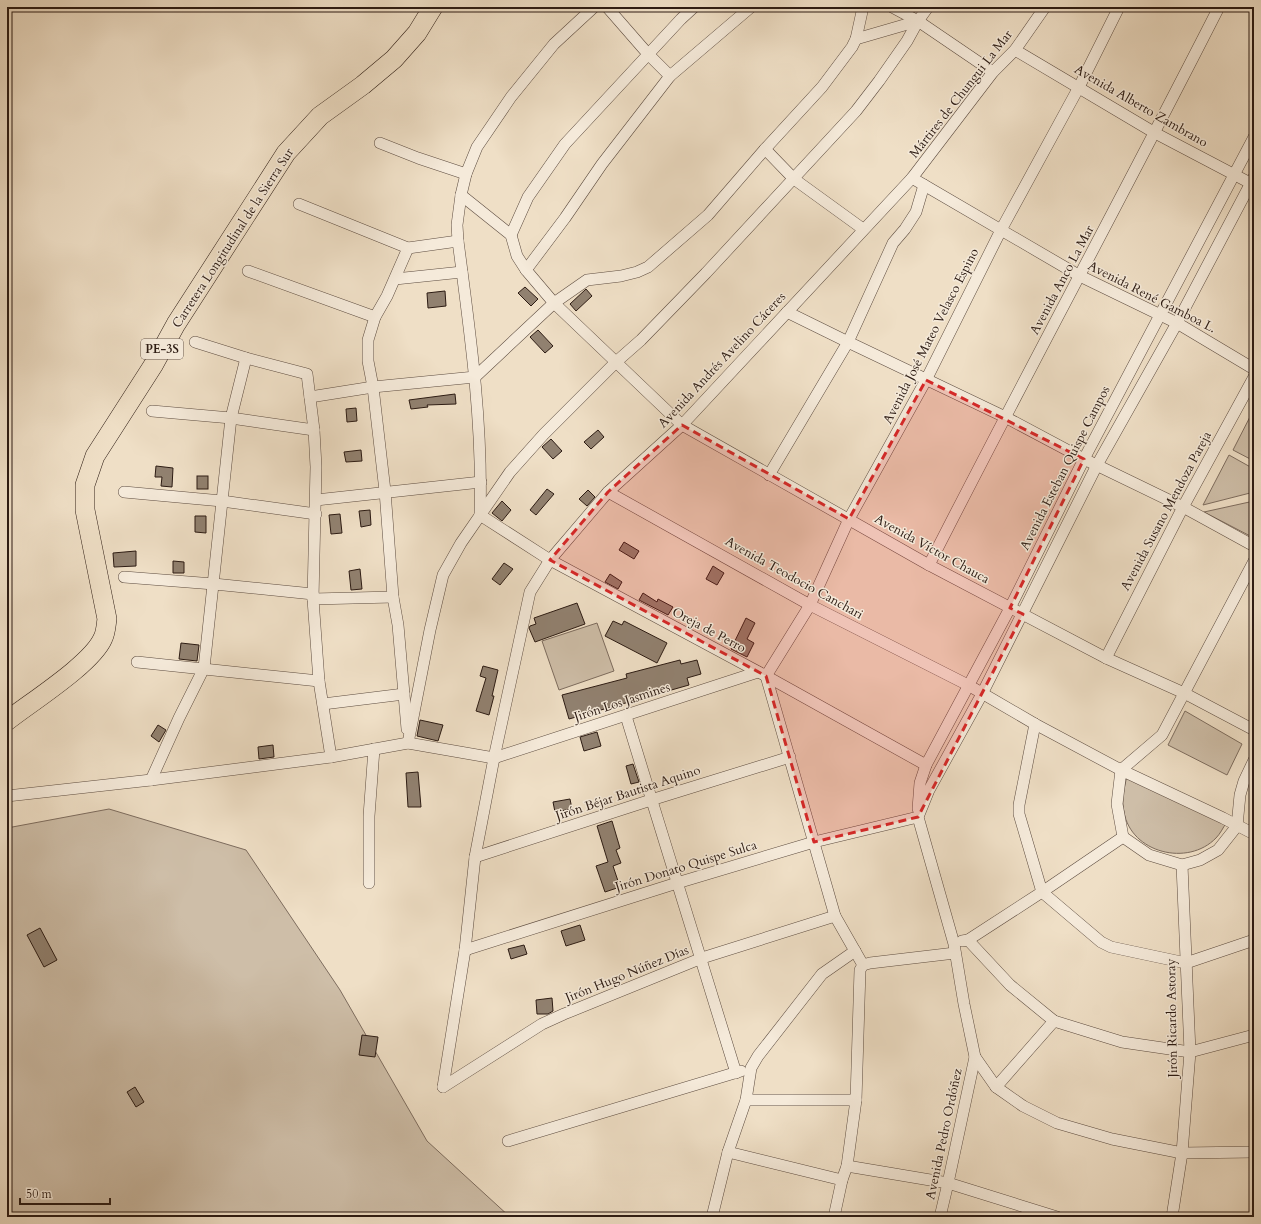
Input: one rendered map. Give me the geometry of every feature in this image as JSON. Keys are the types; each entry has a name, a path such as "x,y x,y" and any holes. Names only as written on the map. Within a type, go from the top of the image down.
{"highway":[{"name":"Carretera Longitudinal de la Sierra Sur","path":"7,721 92,655 104,638 107,619 85,510 85,486 95,456 154,364 176,324 286,153 320,116 363,85 394,59 417,33 434,7"}],"street":[{"path":"480,515 481,482 475,377 458,242 457,225 461,195 466,174 477,146 511,97 554,44 594,7"},
{"path":"607,7 648,54 670,76"},
{"path":"461,195 511,235 528,197 565,144 648,54 694,7"},
{"path":"526,270 565,218 602,164 670,76 751,7"},
{"path":"310,397 373,388 475,377 554,303 587,280 621,276 637,272 648,267 708,214 822,87 852,47 856,39 863,7"},
{"path":"892,7 918,21 993,72"},
{"path":"408,743 430,630 443,575 461,543 510,472 544,434 616,362 641,340 706,273 856,111 907,42 918,21 928,7"},
{"name":"Mártires de Chungui La Mar","path":"912,178 993,72 1015,50 1044,7"},
{"name":"Avenida José Mateo Velasco Espino","path":"762,674 810,605 849,519 926,380 1001,230 1079,87 1119,7"},
{"name":"Avenida Anco La Mar","path":"929,565 1005,417 1155,133 1219,7"},
{"path":"856,39 918,21"},
{"name":"Avenida Alberto Zambrano","path":"1015,50 1155,133 1253,182"},
{"name":"Avenida Esteban Quispe Campos","path":"975,1057 954,948 918,817 920,783 926,765 1010,608 1084,458 1254,137"},
{"path":"380,143 418,158 466,174"},
{"path":"765,149 794,179 863,229"},
{"name":"Avenida René Gamboa L.","path":"912,178 1080,276 1177,323 1254,369"},
{"name":"Avenida Andrés Avelino Cáceres","path":"443,1088 465,950 475,857 494,758 530,592 550,560 608,492 682,425 912,178"},
{"path":"918,817 929,790 982,694 1097,465 1177,323 1253,182"},
{"path":"769,475 848,342 893,244 916,212 924,184"},
{"path":"299,204 408,248 458,242"},
{"name":"Avenida Víctor Chauca","path":"511,235 517,256 526,270 554,303 682,425 929,565 1106,658 1184,693 1254,730"},
{"path":"408,248 395,279 375,317 368,340 368,361 373,388 385,491 393,597 398,624 408,743"},
{"path":"248,271 375,317"},
{"path":"395,279 462,272"},
{"path":"787,312 1005,417 1097,465 1183,506 1254,546"},
{"path":"195,342 246,358 307,374 314,430 316,467 313,596 319,681 331,757"},
{"path":"151,780 179,718 204,668 214,584 230,418 246,358"},
{"name":"Avenida Susano Mendoza Pareja","path":"1106,658 1183,506 1254,377"},
{"path":"152,411 230,418 314,430"},
{"path":"316,500 385,491 481,482"},
{"path":"124,492 222,501 316,514"},
{"name":"Avenida Teodocio Canchari","path":"608,492 810,605 968,685 1121,770 1224,818 1254,834"},
{"name":"Oreja de Perro","path":"480,515 550,560 762,674 926,765"},
{"path":"1254,561 1162,735 1121,770 1116,804 1123,837 1149,856 1182,865 1200,860 1218,850 1237,826 1240,795 1244,781 1254,760"},
{"path":"124,577 214,584 313,596 393,597"},
{"path":"137,662 319,681"},
{"path":"762,674 790,757 835,916 863,965"},
{"name":"Jirón Los Jasmines","path":"494,758 762,674"},
{"path":"323,704 404,694"},
{"path":"626,716 677,883 702,958 736,1073"},
{"path":"1036,724 1019,805 1020,814 1042,892 1100,942 1111,947 1186,963 1254,940"},
{"path":"7,796 151,780 331,757 408,743 494,758"},
{"path":"369,883 369,816 374,749"},
{"name":"Jirón Béjar Bautista Aquino","path":"475,857 790,757"},
{"name":"Jirón Donato Quispe Sulca","path":"465,950 677,883 814,842 918,817"},
{"path":"834,1217 842,1180 847,1166 856,1100 860,970 863,965 954,948 1042,892 1123,837"},
{"name":"Jirón Ricardo Astoray","path":"1172,1217 1182,1153 1190,1052 1182,865"},
{"name":"Jirón Hugo Núñez Días","path":"443,1088 542,1024 564,1014 702,958 835,916"},
{"path":"968,940 1010,985 1054,1021 1122,1042 1190,1052 1254,1035"},
{"path":"712,1217 728,1152 746,1100 751,1068 758,1056 822,974 855,951"},
{"path":"996,1087 1054,1021"},
{"path":"975,1057 996,1087 1023,1106 1057,1123 1112,1139 1182,1153 1254,1152"},
{"name":"Avenida Pedro Ordóñez","path":"940,1217 975,1057"},
{"path":"508,1141 751,1068"},
{"path":"746,1100 856,1100"},
{"path":"728,1152 842,1180"},
{"path":"847,1166 948,1183 1057,1217"}],"highlighted area":[{"path":"926,380 1084,459 1010,608 1023,614 918,817 814,842 766,676 550,560 608,492 682,425 849,519"}],"shaded area":[{"path":"1254,409 1254,461 1233,450"},
{"path":"1229,455 1254,469 1254,492 1203,505"},
{"path":"1254,501 1254,538 1204,512"},
{"path":"597,623 614,671 559,690 542,641"},
{"path":"1185,711 1242,744 1227,775 1168,745"},
{"path":"1127,776 1226,823 1216,838 1204,847 1191,852 1176,853 1162,851 1149,846 1137,837 1129,826 1124,812 1123,798"},
{"path":"109,809 246,850 340,990 427,1141 510,1217 7,1217 7,828"}],"building":[{"path":"525,287 538,299 531,306 518,293"},
{"path":"586,289 592,296 576,311 570,304"},
{"path":"445,291 446,306 428,308 427,293"},
{"path":"538,330 553,346 545,353 530,337"},
{"path":"455,394 456,404 427,405 428,407 411,409 409,400"},
{"path":"356,408 357,421 347,422 346,409"},
{"path":"598,430 604,437 591,449 584,442"},
{"path":"551,439 562,451 553,459 542,447"},
{"path":"361,450 362,461 346,462 344,452"},
{"path":"156,466 173,468 172,487 161,486 162,477 155,477"},
{"path":"197,476 208,476 208,489 197,489"},
{"path":"547,489 554,494 536,515 530,510"},
{"path":"588,490 595,497 587,506 579,499"},
{"path":"502,501 511,510 502,521 492,513"},
{"path":"370,510 371,525 361,527 359,511"},
{"path":"340,514 342,533 331,534 329,515"},
{"path":"195,516 206,516 206,533 195,532"},
{"path":"624,542 639,551 634,559 619,550"},
{"path":"136,551 136,566 114,567 113,553"},
{"path":"173,561 184,562 184,573 173,573"},
{"path":"504,563 513,569 500,585 492,579"},
{"path":"713,566 724,573 717,585 706,579"},
{"path":"360,569 362,589 351,590 349,571"},
{"path":"610,574 622,582 618,589 605,582"},
{"path":"643,593 657,602 658,599 673,607 668,615 639,600"},
{"path":"577,603 585,624 535,642 529,628 530,626 536,624 534,618"},
{"path":"746,618 755,623 747,639 754,643 747,657 731,649"},
{"path":"613,621 622,625 624,621 667,643 657,663 605,636"},
{"path":"181,643 199,645 197,661 179,659"},
{"path":"680,660 681,664 697,660 701,674 687,678 689,685 569,719 562,695 627,678 626,674"},
{"path":"483,666 498,670 489,715 476,711 486,678 480,676"},
{"path":"420,720 443,725 438,741 417,736"},
{"path":"158,725 166,730 159,742 151,736"},
{"path":"597,732 601,746 584,751 580,737"},
{"path":"273,745 274,757 259,759 258,747"},
{"path":"633,764 639,782 631,784 626,766"},
{"path":"418,772 421,807 408,807 406,773"},
{"path":"570,799 572,809 555,812 553,802"},
{"path":"612,821 620,848 616,850 621,863 613,866 620,887 605,892 596,866 608,862 597,826"},
{"path":"580,925 585,940 566,946 561,931"},
{"path":"40,928 57,960 44,967 27,935"},
{"path":"524,945 527,954 511,959 508,949"},
{"path":"552,998 553,1011 548,1014 537,1014 536,1000"},
{"path":"362,1035 378,1037 375,1057 359,1055"},
{"path":"135,1087 144,1102 136,1107 127,1092"}]}
